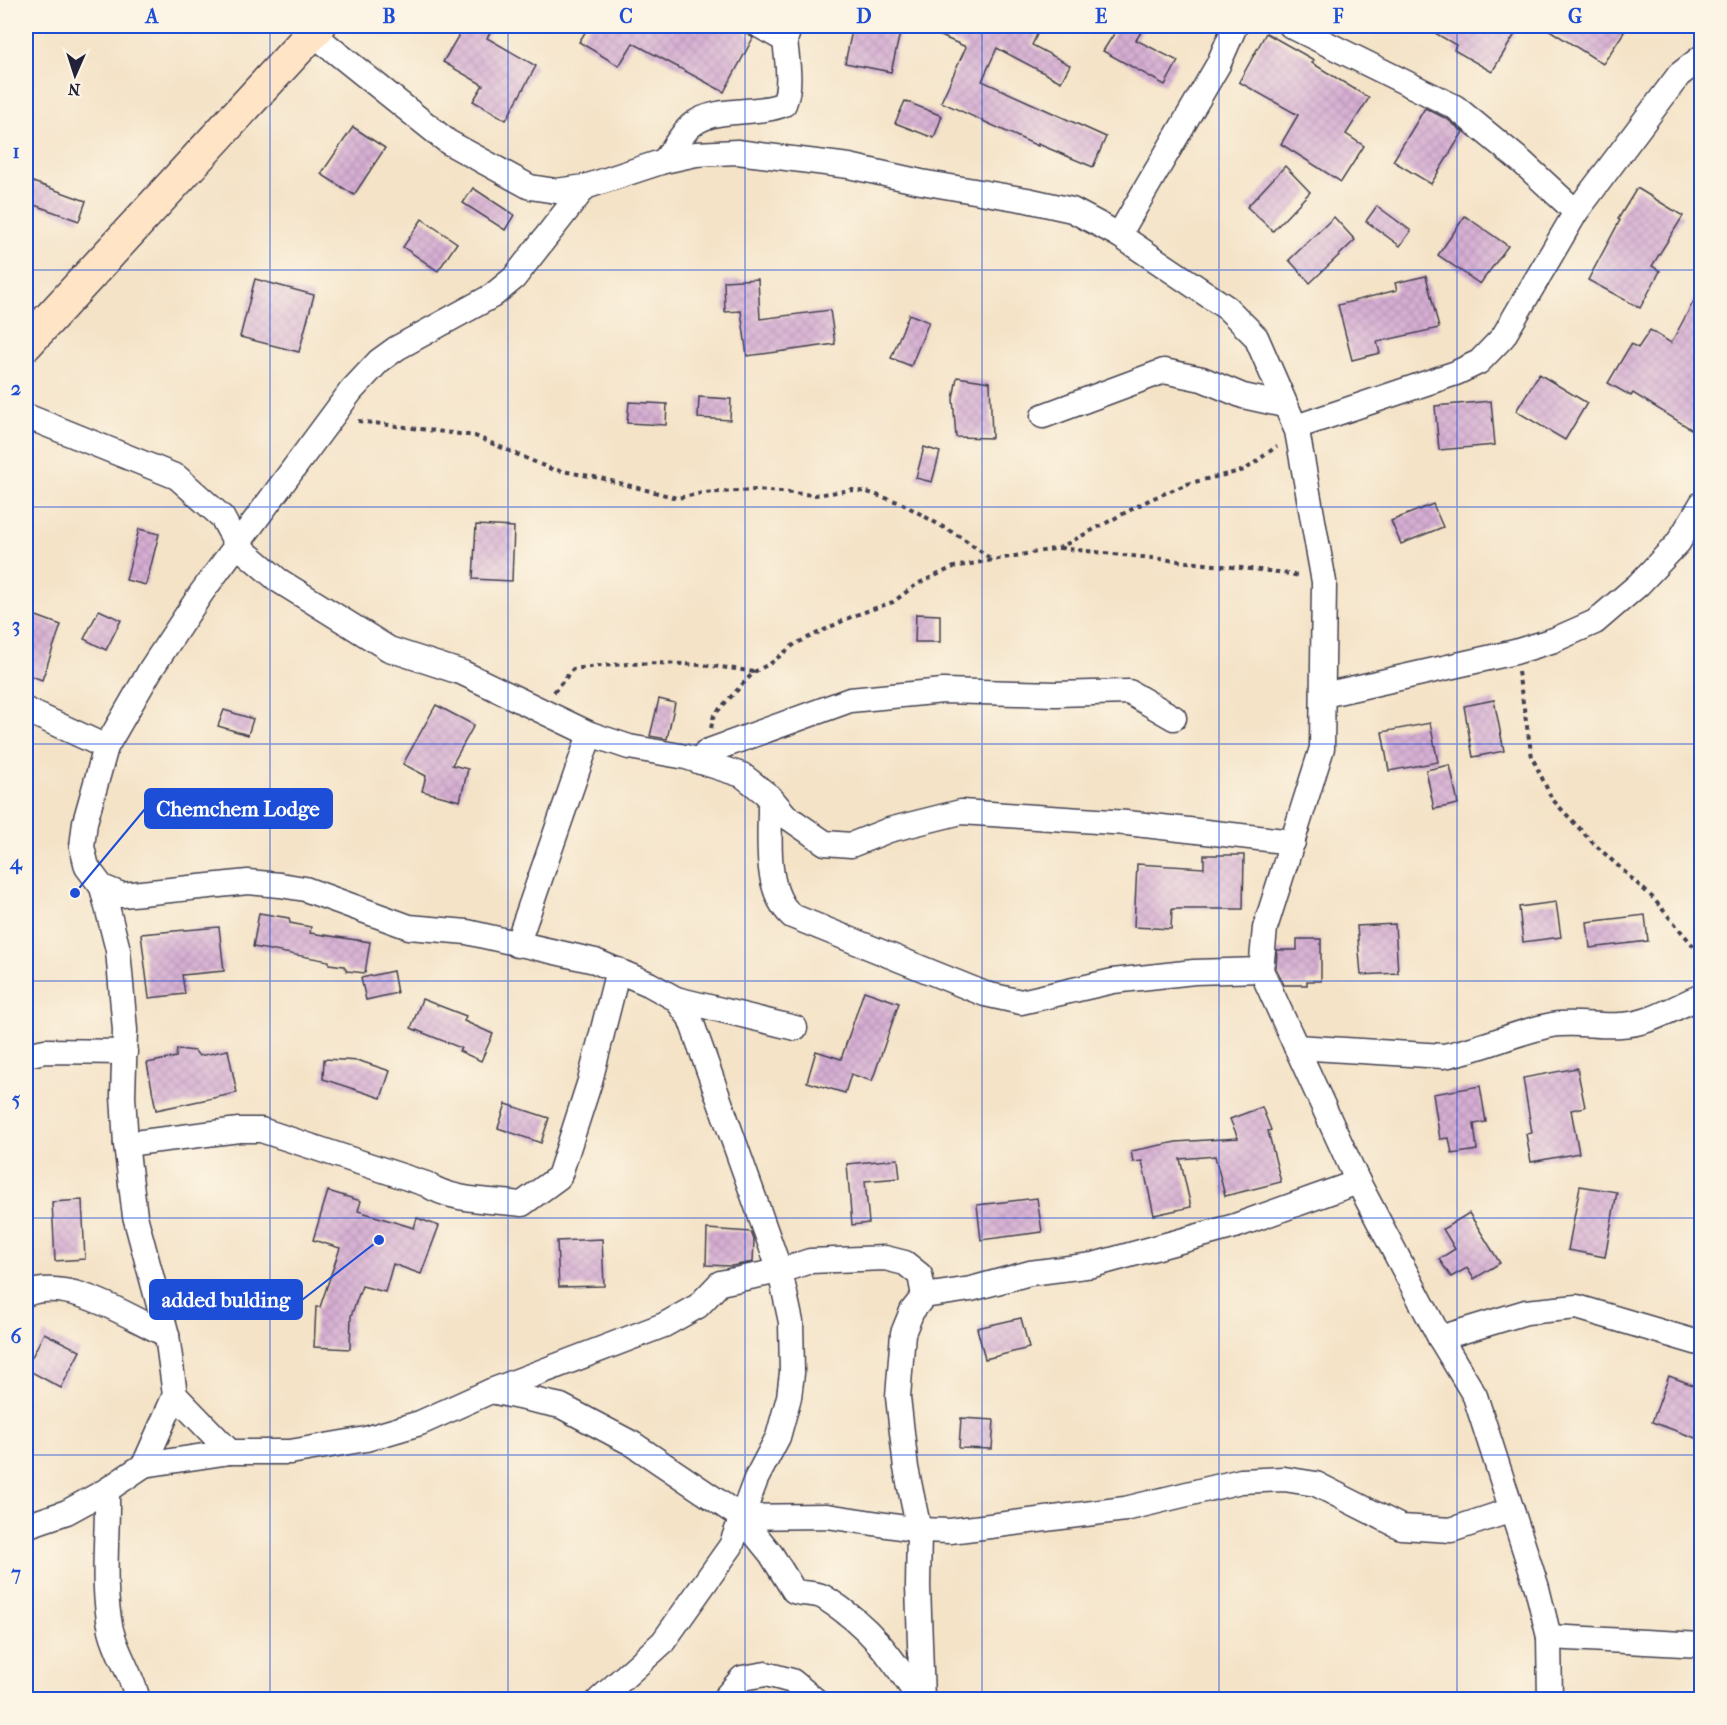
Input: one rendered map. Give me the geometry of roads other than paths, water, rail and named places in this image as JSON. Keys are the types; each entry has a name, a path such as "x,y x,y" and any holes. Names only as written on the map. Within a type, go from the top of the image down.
{"street":[{"path":"664,161 691,124 709,116 773,109 784,104 789,77 787,33 760,26"},
{"path":"1119,235 1218,65 1235,26"},
{"path":"1291,26 1455,107 1522,162 1576,212"},
{"path":"26,344 316,29 448,142 530,187 556,191 585,188 664,161 696,154 737,152 849,166 1072,210 1119,235 1227,308 1256,338 1284,405 1297,429 1324,582 1322,748 1265,928 1261,970 1358,1182 1440,1338 1475,1396 1537,1588 1549,1638 1550,1700"},
{"path":"1297,429 1456,373 1479,362 1503,337 1516,319 1576,212 1679,75 1701,57"},
{"path":"144,1465 175,1395 167,1335 135,1216 126,1144 123,1096 125,1052 118,950 102,887 87,867 82,847 84,822 106,747 151,669 201,592 365,375 397,348 492,296 514,278 585,188"},
{"path":"1043,416 1164,371 1202,379 1242,396 1284,405"},
{"path":"26,416 177,477 222,517 237,545 278,580 389,649 463,673 590,734 629,747 703,757 742,776 770,797 786,816 825,843 851,845 889,830 961,812 1127,823 1293,842"},
{"path":"1324,695 1515,652 1554,640 1595,622 1638,585 1678,543 1701,503"},
{"path":"703,757 850,700 943,691 1056,694 1130,692 1174,718"},
{"path":"26,710 106,747"},
{"path":"517,945 590,734"},
{"path":"770,797 771,866 776,894 792,916 985,994 1021,1002 1113,981 1194,972 1261,970"},
{"path":"102,887 122,895 248,882 305,889 409,927 467,932 595,961 676,999 795,1028"},
{"path":"126,1144 239,1130 261,1130 426,1184 436,1191 457,1196 522,1204 559,1177 590,1081 618,970"},
{"path":"1296,1047 1443,1056 1463,1053 1516,1034 1555,1024 1621,1025 1650,1021 1701,996"},
{"path":"599,1700 663,1642 731,1546 756,1479 778,1437 789,1397 792,1373 791,1322 780,1271 754,1205 702,1047 690,1018 676,999"},
{"path":"26,1054 45,1051 125,1052"},
{"path":"921,1700 919,1530 906,1468 898,1397 903,1333 912,1311 924,1296 971,1289 1030,1273 1062,1271 1093,1265 1244,1223 1358,1182"},
{"path":"26,1526 68,1512 107,1490 144,1465 230,1452 290,1452 366,1439 420,1423 491,1391 664,1325 698,1306 720,1283 780,1271 810,1261 885,1258 905,1263 920,1275 924,1296"},
{"path":"26,1294 55,1289 78,1293 167,1335"},
{"path":"1440,1338 1526,1312 1546,1308 1577,1307 1701,1344"},
{"path":"491,1391 561,1406 633,1444 741,1517 771,1554 794,1591 826,1599 859,1621 886,1650 921,1700"},
{"path":"175,1395 230,1452"},
{"path":"741,1517 827,1516 919,1530 950,1531 1125,1509 1240,1481 1284,1479 1316,1484 1401,1527 1451,1530 1512,1510"},
{"path":"107,1490 104,1590 109,1607 111,1629 138,1700"},
{"path":"1549,1638 1701,1645"},
{"path":"723,1700 742,1678 766,1674 792,1681 815,1700"}],"place":[{"name":"Chemchem Lodge","path":"75,893"},
{"name":"added bulding","path":"379,1240"}]}
